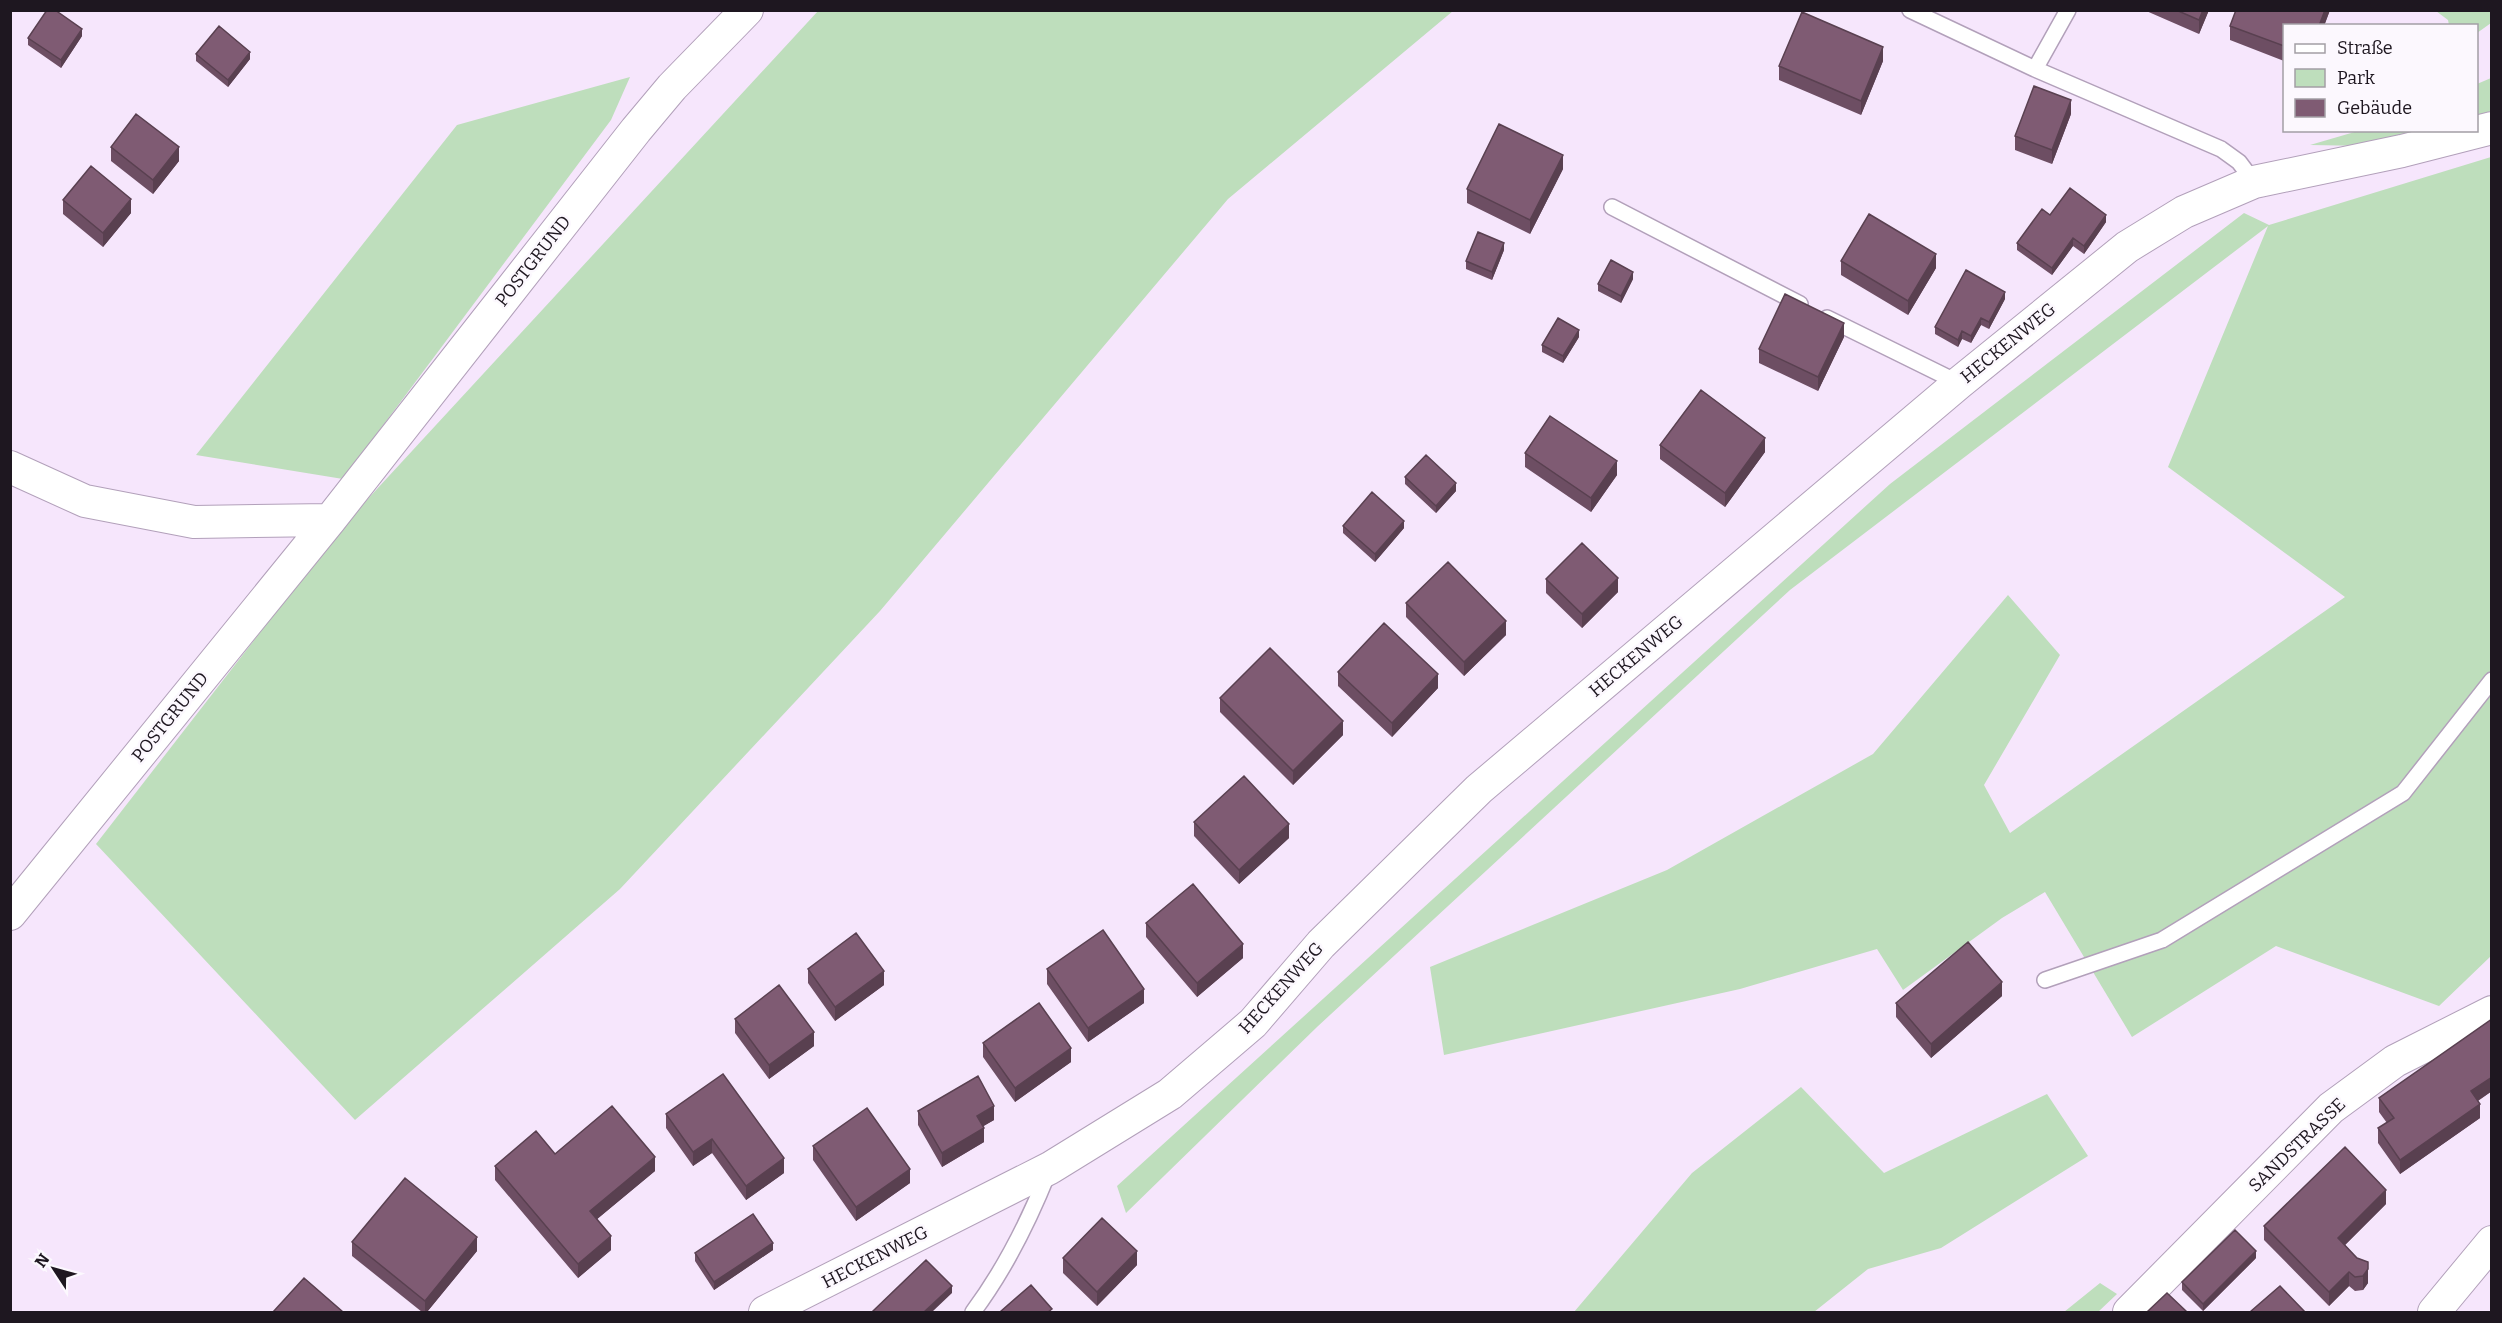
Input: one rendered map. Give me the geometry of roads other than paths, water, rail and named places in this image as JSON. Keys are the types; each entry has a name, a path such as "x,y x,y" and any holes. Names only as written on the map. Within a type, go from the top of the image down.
{"street":[{"name":"POSTGRUND","path":"10,914 330,520 636,130 672,87 747,10"},
{"name":"HECKENWEG","path":"765,1312 1050,1168 1170,1094 1253,1023 1321,944 1479,789 1959,383 2127,247 2184,212 2254,182 2402,151 2476,132"},
{"path":"10,467 85,501 194,522 330,520"},
{"name":"SANDSTRASSE","path":"2129,1312 2331,1108 2395,1061 2492,1012"},
{"path":"2434,1312 2492,1242"}],"lane":[{"path":"1910,10 2035,69 2221,149 2239,162 2254,182"},
{"path":"2035,69 2068,10"},
{"path":"1612,207 1959,383"},
{"path":"2045,980 2162,940 2403,793 2492,680"},
{"path":"973,1312 996,1282 1029,1219 1050,1168"}]}
